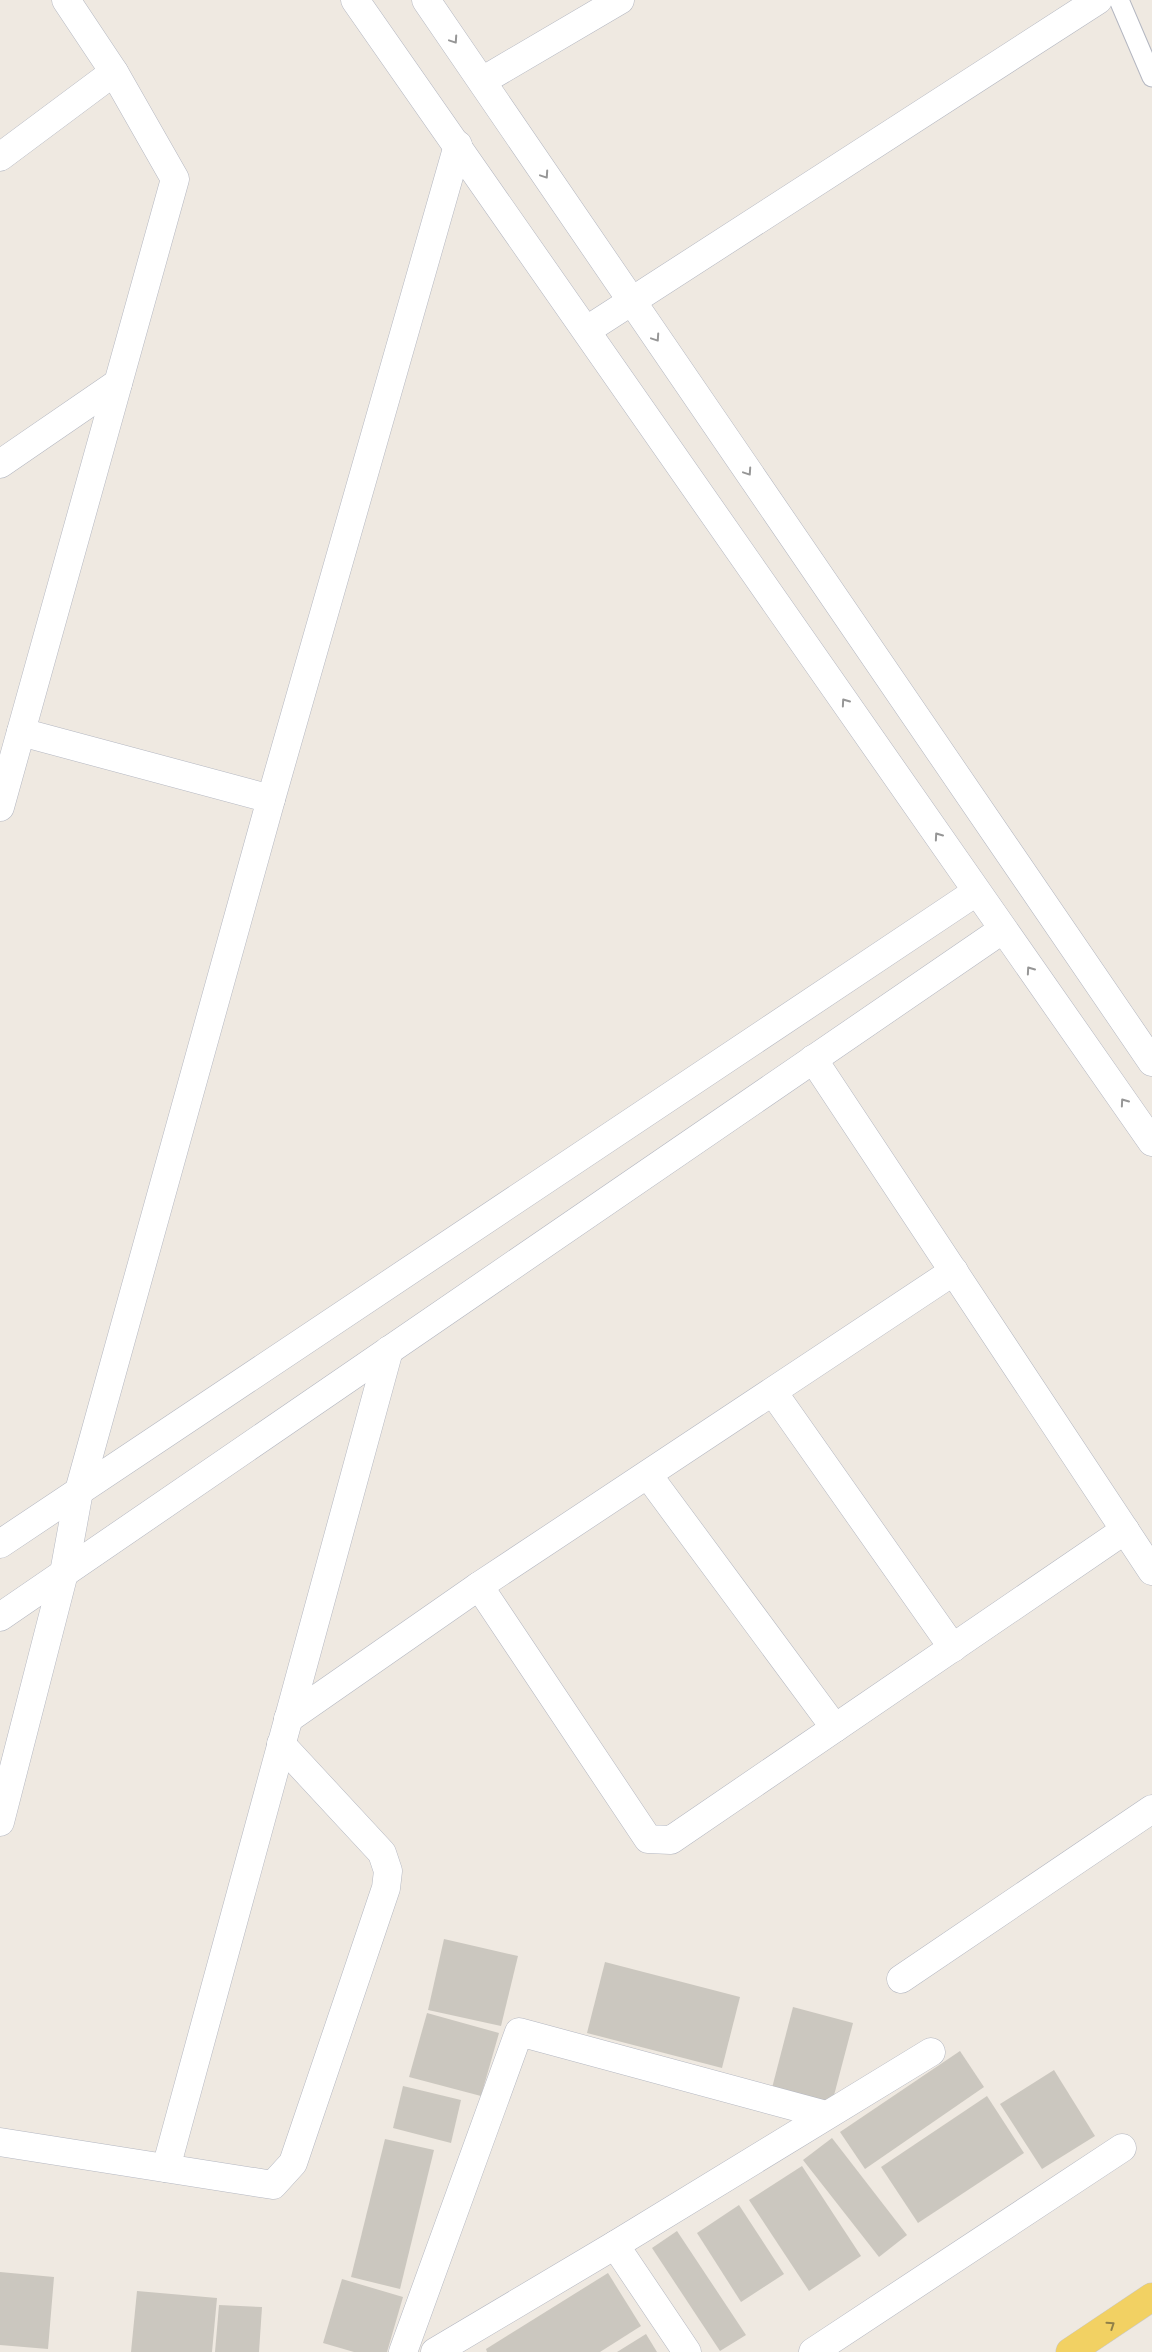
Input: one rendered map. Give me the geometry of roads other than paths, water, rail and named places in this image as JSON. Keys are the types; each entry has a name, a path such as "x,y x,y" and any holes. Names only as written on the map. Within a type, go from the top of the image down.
{"main road":[{"path":"1070,2352 1152,2297"}],"street":[{"path":"0,807 175,179 114,72 66,0"},
{"path":"356,0 1002,930 1152,1142"},
{"path":"426,0 631,303 1152,1062"},
{"path":"482,81 620,0"},
{"path":"587,330 1098,0"},
{"path":"0,157 114,72"},
{"path":"0,1822 64,1573 79,1491 271,799 458,145"},
{"path":"0,464 118,384"},
{"path":"21,732 271,799"},
{"path":"0,1544 976,892"},
{"path":"0,1617 1002,930"},
{"path":"812,1059 1152,1571"},
{"path":"285,1732 479,1586 954,1271"},
{"path":"166,2168 389,1350"},
{"path":"773,1392 953,1648"},
{"path":"648,1475 835,1728"},
{"path":"479,1586 648,1840 671,1840 1125,1530"},
{"path":"0,2142 273,2185 293,2163 386,1888 388,1870 382,1853 285,1732"},
{"path":"901,1979 1152,1809"},
{"path":"403,2352 519,2032 826,2115"},
{"path":"435,2352 615,2245 931,2052"},
{"path":"813,2352 1122,2148"},
{"path":"615,2245 687,2352"}],"lane":[{"path":"1119,0 1152,77"}]}
